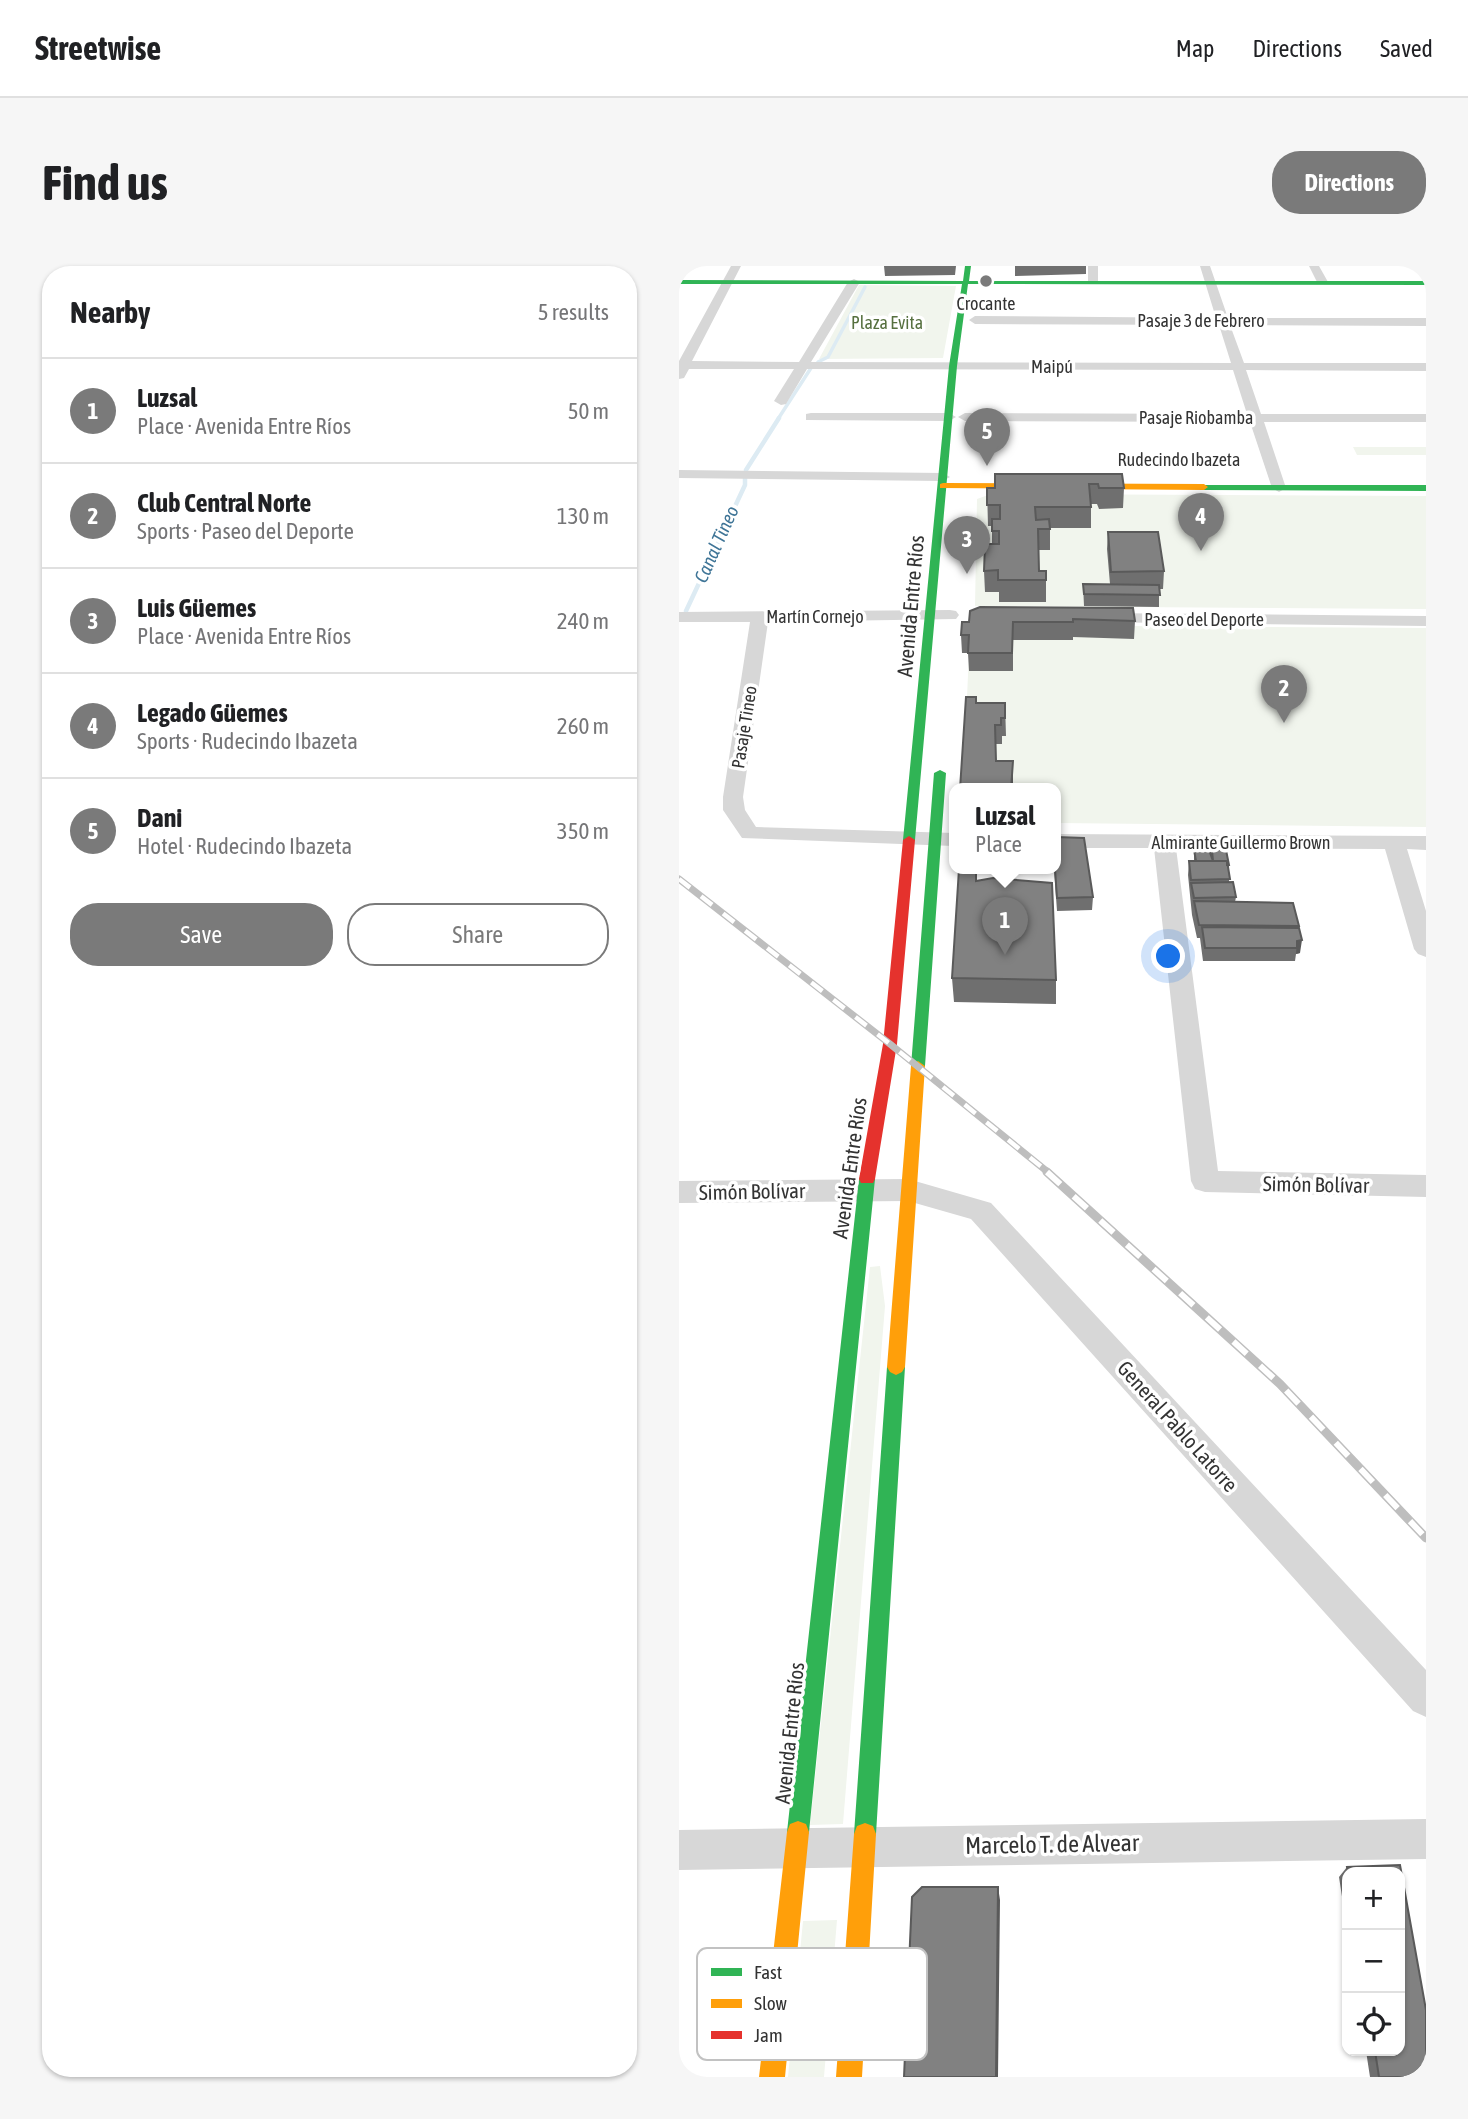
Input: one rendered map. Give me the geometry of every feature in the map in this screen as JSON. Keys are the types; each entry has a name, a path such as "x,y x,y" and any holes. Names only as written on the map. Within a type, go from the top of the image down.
{"main road":[{"path":"679,282 853,282 973,274 1093,273 1208,274 1322,282 1426,283"},
{"name":"Avenida Entre Ríos","path":"961,366 975,320 973,274"},
{"name":"Avenida Entre Ríos","path":"787,1948 865,1190 893,1019 930,615 953,479 960,422 961,366 973,274"},
{"name":"Avenida Entre Ríos","path":"953,479 958,507"},
{"name":"Rudecindo Ibazeta","path":"953,479 1278,483 1426,488"},
{"name":"Rudecindo Ibazeta","path":"1278,483 1426,479"},
{"path":"858,1948 908,1190 922,1019 945,839 941,757"},
{"path":"893,1019 922,1019"}],"street":[{"path":"680,368 736,266"},
{"path":"1314,266 1322,282"},
{"path":"1208,274 1278,483"},
{"path":"781,401 853,282"},
{"name":"Pasaje 3 de Febrero","path":"975,320 1426,322"},
{"name":"Maipú","path":"680,368 805,364 1240,366 1424,370"},
{"name":"Pasaje Riobamba","path":"811,417 960,422 1257,417 1426,418"},
{"name":"Rudecindo Ibazeta","path":"679,474 953,479"},
{"name":"Pasaje Tineo","path":"761,616 733,797 734,810 750,833 908,839"},
{"name":"Martín Cornejo","path":"679,617 955,617"},
{"name":"Paseo del Deporte","path":"1078,618 1426,621"},
{"path":"908,839 945,839"},
{"name":"Almirante Guillermo Brown","path":"1061,841 1426,843"},
{"name":"Simón Bolívar","path":"1164,842 1205,1181 1426,1186"},
{"path":"1394,843 1426,949"},
{"name":"Simón Bolívar","path":"679,1192 908,1190"},
{"name":"General Pablo Latorre","path":"908,1190 981,1211 1426,1698"},
{"name":"Marcelo T. de Alvear","path":"679,1850 1426,1839"}],"green space":[{"name":"Plaza Evita","path":"859,285 956,286 943,358 819,359"},
{"path":"1353,447 1426,447 1426,455 1357,455"},
{"path":"991,494 1426,496 1426,609 975,606 977,499"},
{"path":"981,625 1426,628 1426,827 1061,823 1061,783 963,783 970,629"},
{"path":"880,1266 885,1306 843,1824 810,1825 870,1267"},
{"path":"837,1920 835,1948 800,1948 803,1921"},
{"path":"790,2060 825,2060 824,2077 788,2077"}],"building":[{"path":"995,474 1122,474 1124,488 1099,488 1098,484 1089,484 1091,507 1035,507 1036,520 1049,519 1050,529 1038,529 1039,571 1046,571 1046,580 998,580 998,570 984,571 985,544 999,544 999,531 992,531 992,519 1000,519 1000,505 987,505 987,488 995,488"},
{"path":"1108,532 1158,532 1164,571 1111,572"},
{"path":"1083,584 1159,585 1160,595 1084,594"},
{"path":"980,607 1133,608 1135,621 1073,619 1073,622 1013,622 1012,653 968,653 969,635 961,635 962,622 969,622 970,611"},
{"path":"966,697 976,697 976,703 1005,703 1005,718 1001,718 1001,725 995,725 996,761 1013,761 1011,783 960,783"},
{"path":"1061,837 1084,838 1093,897 1057,898 1055,874 1061,874"},
{"path":"1194,850 1209,850 1213,861 1196,861"},
{"path":"1212,850 1226,850 1229,865 1227,861 1213,861"},
{"path":"1189,861 1227,861 1230,879 1191,880"},
{"path":"959,874 976,874 976,881 993,878 1052,883 1056,980 952,978"},
{"path":"1233,882 1236,897 1194,898 1191,883"},
{"path":"1194,901 1293,903 1299,926 1199,925"},
{"path":"1202,927 1299,928 1302,940 1297,941 1297,948 1205,948"},
{"path":"1400,1865 1400,1867 1347,1867"},
{"path":"922,1887 998,1887 996,2077 904,2077 905,2060 927,2060 927,1948 910,1948 912,1897"},
{"path":"1405,1893 1426,2010 1426,2077 1379,2077 1376,2056 1405,2056"}],"waterway":[{"name":"Canal Tineo","path":"818,362 828,357 865,287"},
{"name":"Canal Tineo","path":"778,419 811,368"},
{"name":"Canal Tineo","path":"746,470 779,418"},
{"name":"Canal Tineo","path":"686,611 745,485 745,477"}],"railway":[{"path":"679,879 1049,1173"},
{"path":"1047,1172 1280,1384 1426,1538"}],"traffic: fast":[{"path":"909,840 953,366 968,266"},
{"path":"679,282 1426,283"},
{"path":"1204,487 1426,488"},
{"path":"918,1066 940,773"},
{"path":"798,1832 867,1179"},
{"path":"865,1834 896,1367"}],"traffic: slow":[{"path":"943,486 1204,487"},
{"path":"896,1367 918,1066"},
{"path":"786,1948 798,1832"},
{"path":"857,1948 865,1834"},
{"path":"772,2077 774,2060"},
{"path":"849,2077 850,2060"}],"traffic: jam":[{"path":"867,1179 890,1044 909,840"}],"place":[{"name":"Crocante","path":"986,281"},
{"name":"Dani","path":"987,466"},
{"name":"Legado Güemes","path":"1201,551"},
{"name":"Luis Güemes","path":"967,574"},
{"name":"Club Central Norte","path":"1284,723"},
{"name":"Luzsal","path":"1005,955"}]}
